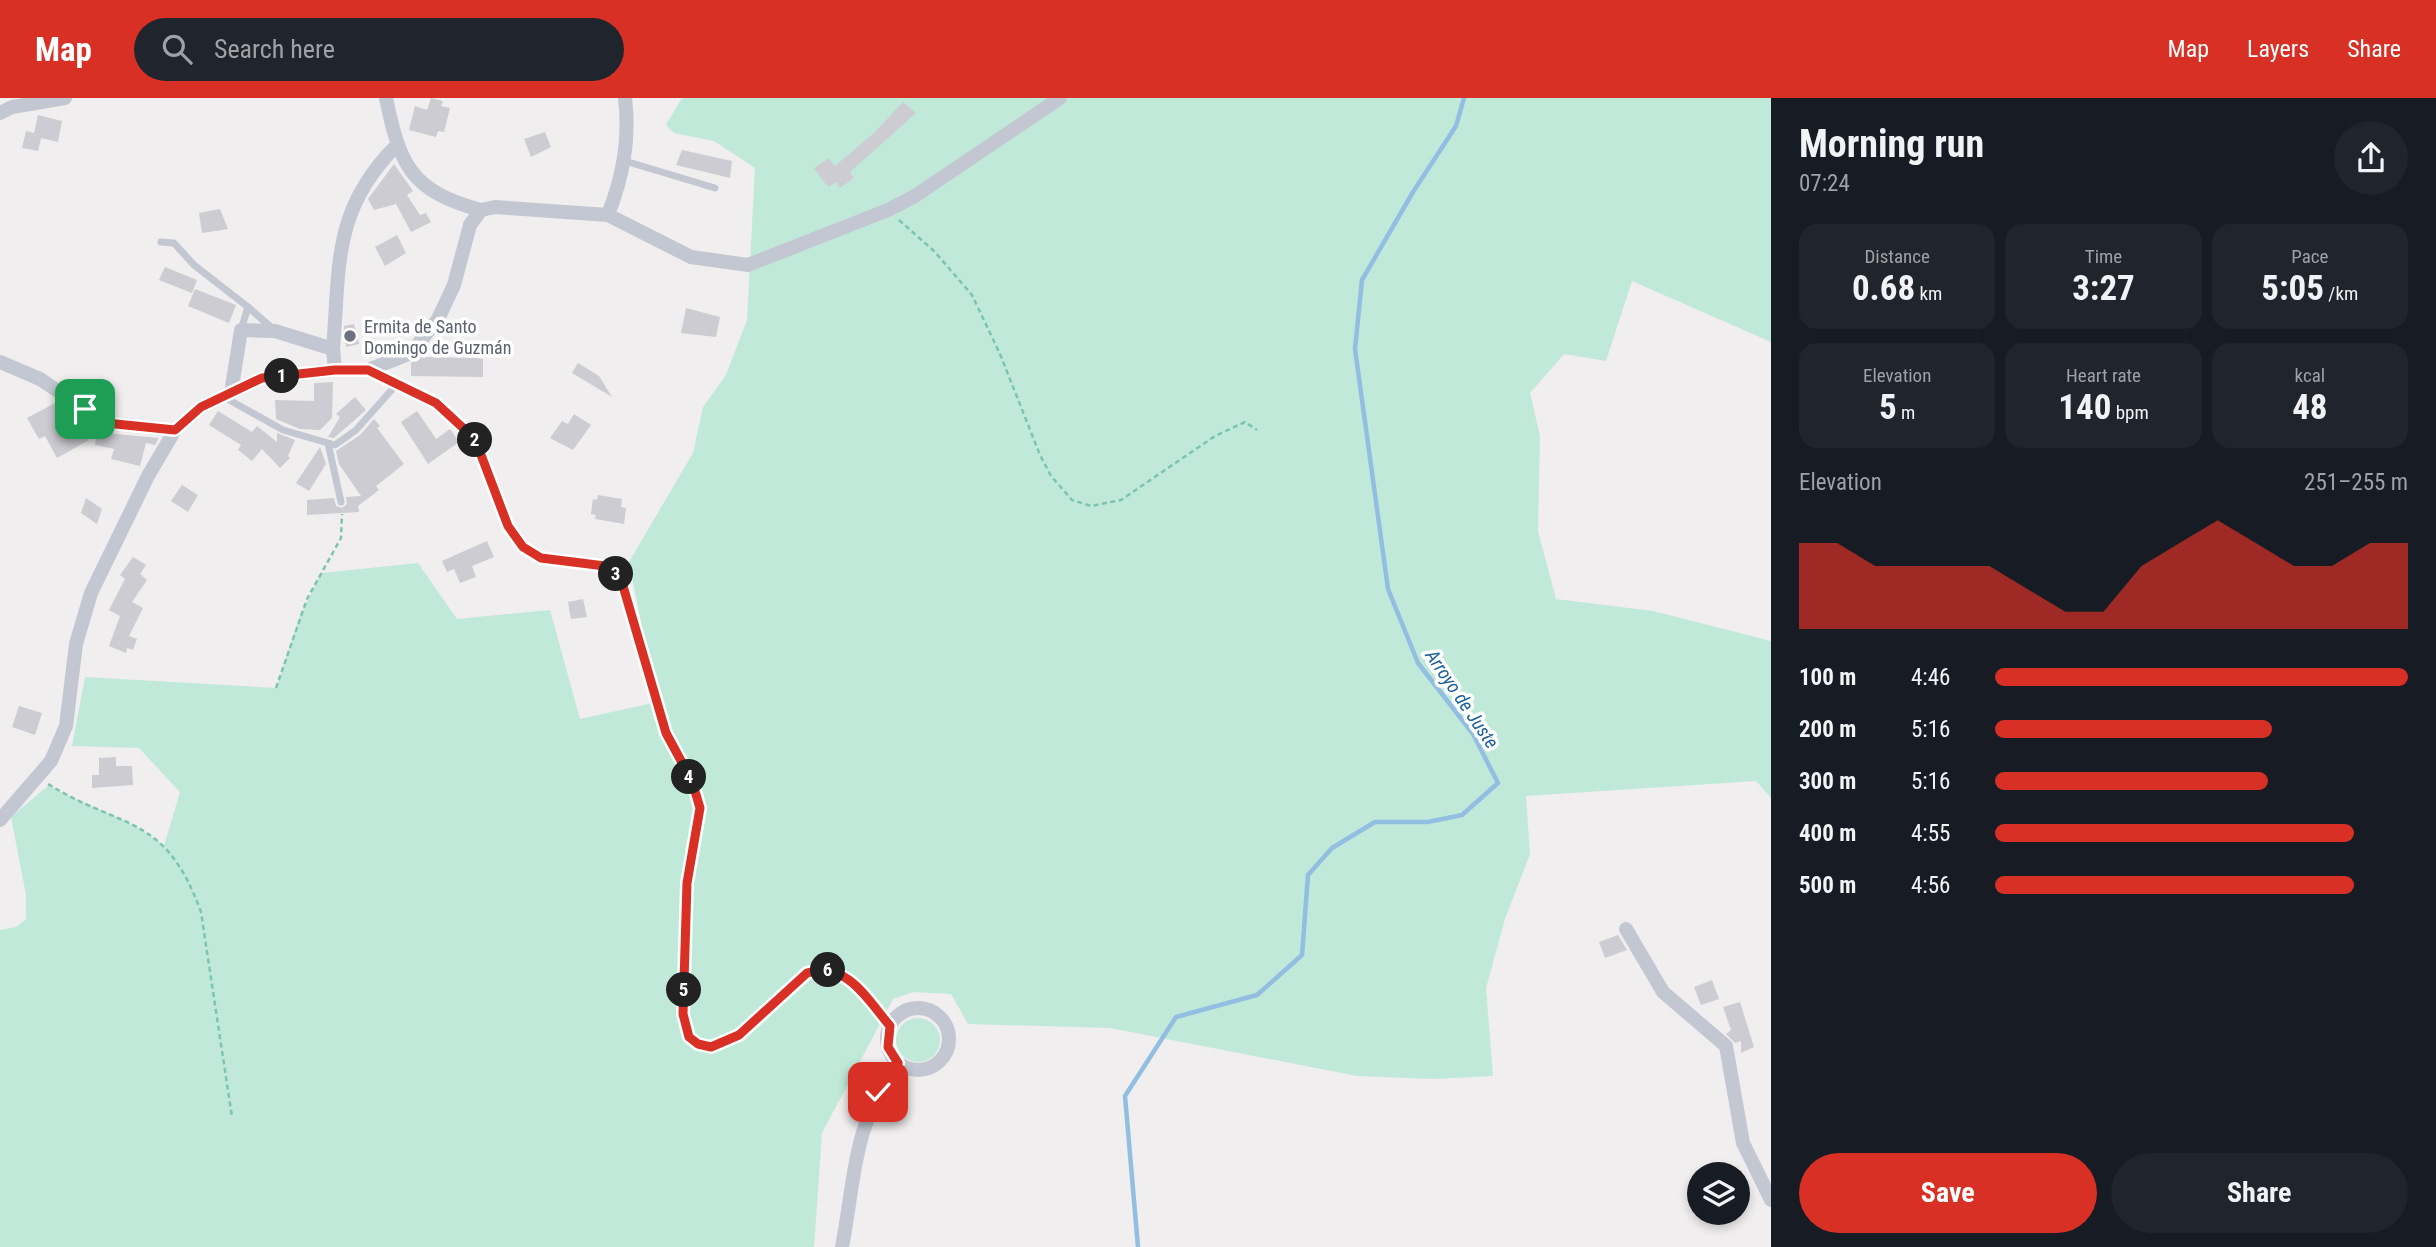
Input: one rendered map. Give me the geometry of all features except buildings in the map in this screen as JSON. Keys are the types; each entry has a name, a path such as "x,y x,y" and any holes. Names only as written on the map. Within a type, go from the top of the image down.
{"street":[{"path":"0,113 12,107 65,98"},
{"path":"386,98 396,146 420,181 446,201 481,210 495,207 608,215 691,257 748,265 888,210 943,180 1060,98"},
{"path":"608,215 622,179 625,161 625,98"},
{"path":"335,370 333,349 342,233 363,186 396,146"},
{"path":"0,820 51,761 66,726 76,644 91,593 148,476 175,430 201,407 262,378 335,370 368,370 411,353 438,319 454,285 470,225 481,210"},
{"path":"227,395 241,330 275,331 333,349"},
{"path":"0,362 40,379 106,423 175,430"},
{"path":"1626,929 1662,992 1726,1046 1743,1143 1771,1200"},
{"path":"922,1008 939,1016 947,1027 950,1041 946,1056 934,1067 917,1071 898,1063 888,1047 890,1026 908,1009 922,1008"},
{"path":"842,1247 857,1145 878,1092 898,1063"}],"lane":[{"path":"625,161 715,188"},
{"path":"161,242 174,243 194,265 275,331"},
{"path":"241,330 248,307"},
{"path":"368,370 436,403 475,439 508,526 523,547 541,558 605,566 616,574 623,586 666,733 692,781 700,808 687,883 683,1014 689,1037 698,1044 711,1047 739,1035 797,981 820,969 835,971 850,980 890,1026"},
{"path":"227,395 282,430 335,445 356,430 396,385"},
{"path":"328,443 341,502"}],"path":[{"path":"888,210 935,252 972,295 1000,354 1040,454 1051,476 1072,499 1091,506 1121,500 1214,436 1245,422 1257,430"},
{"path":"276,688 307,599 341,538 341,502"},
{"path":"37,778 82,803 135,823 176,858 201,912 232,1118"}],"green space":[{"path":"682,98 1771,98 1771,342 1632,281 1606,361 1564,354 1530,393 1540,436 1538,531 1556,599 1653,611 1771,641 1771,798 1756,781 1526,796 1530,854 1505,919 1486,988 1493,1076 1433,1079 1357,1076 1110,1028 968,1024 951,994 914,992 893,999 822,1133 814,1247 0,1247 0,930 16,927 26,919 26,895 11,817 49,785 137,827 164,846 180,792 139,748 72,746 85,677 276,688 299,618 321,573 418,563 457,619 550,610 580,719 657,702 629,562 693,453 703,407 726,375 747,320 755,168 714,141 674,133 666,125"},
{"path":"918,1018 927,1019 934,1024 939,1031 939,1049 934,1056 927,1061 918,1062 909,1061 902,1056 897,1049 896,1040 897,1031 902,1024 909,1019"}],"waterway":[{"name":"Arroyo de Juste","path":"1138,1247 1125,1096 1176,1017 1257,995 1302,955 1308,875 1332,848 1375,822 1428,822 1462,815 1498,783 1473,734 1418,663 1388,589 1355,349 1362,280 1413,192 1456,126 1464,98"}],"place":[{"name":"Ermita de Santo Domingo de Guzmán","path":"350,336"}],"route":[{"path":"85,409 106,423 175,430 201,407 262,378 335,370 368,370 436,403 475,439 493,493 508,526 523,547 541,558 605,566 616,574 623,586 666,733 692,781 700,808 687,883 683,1014 689,1037 698,1044 711,1047 721,1045 739,1035 807,973 820,969 835,971 850,980 890,1026 888,1047 898,1063 878,1092"}]}
